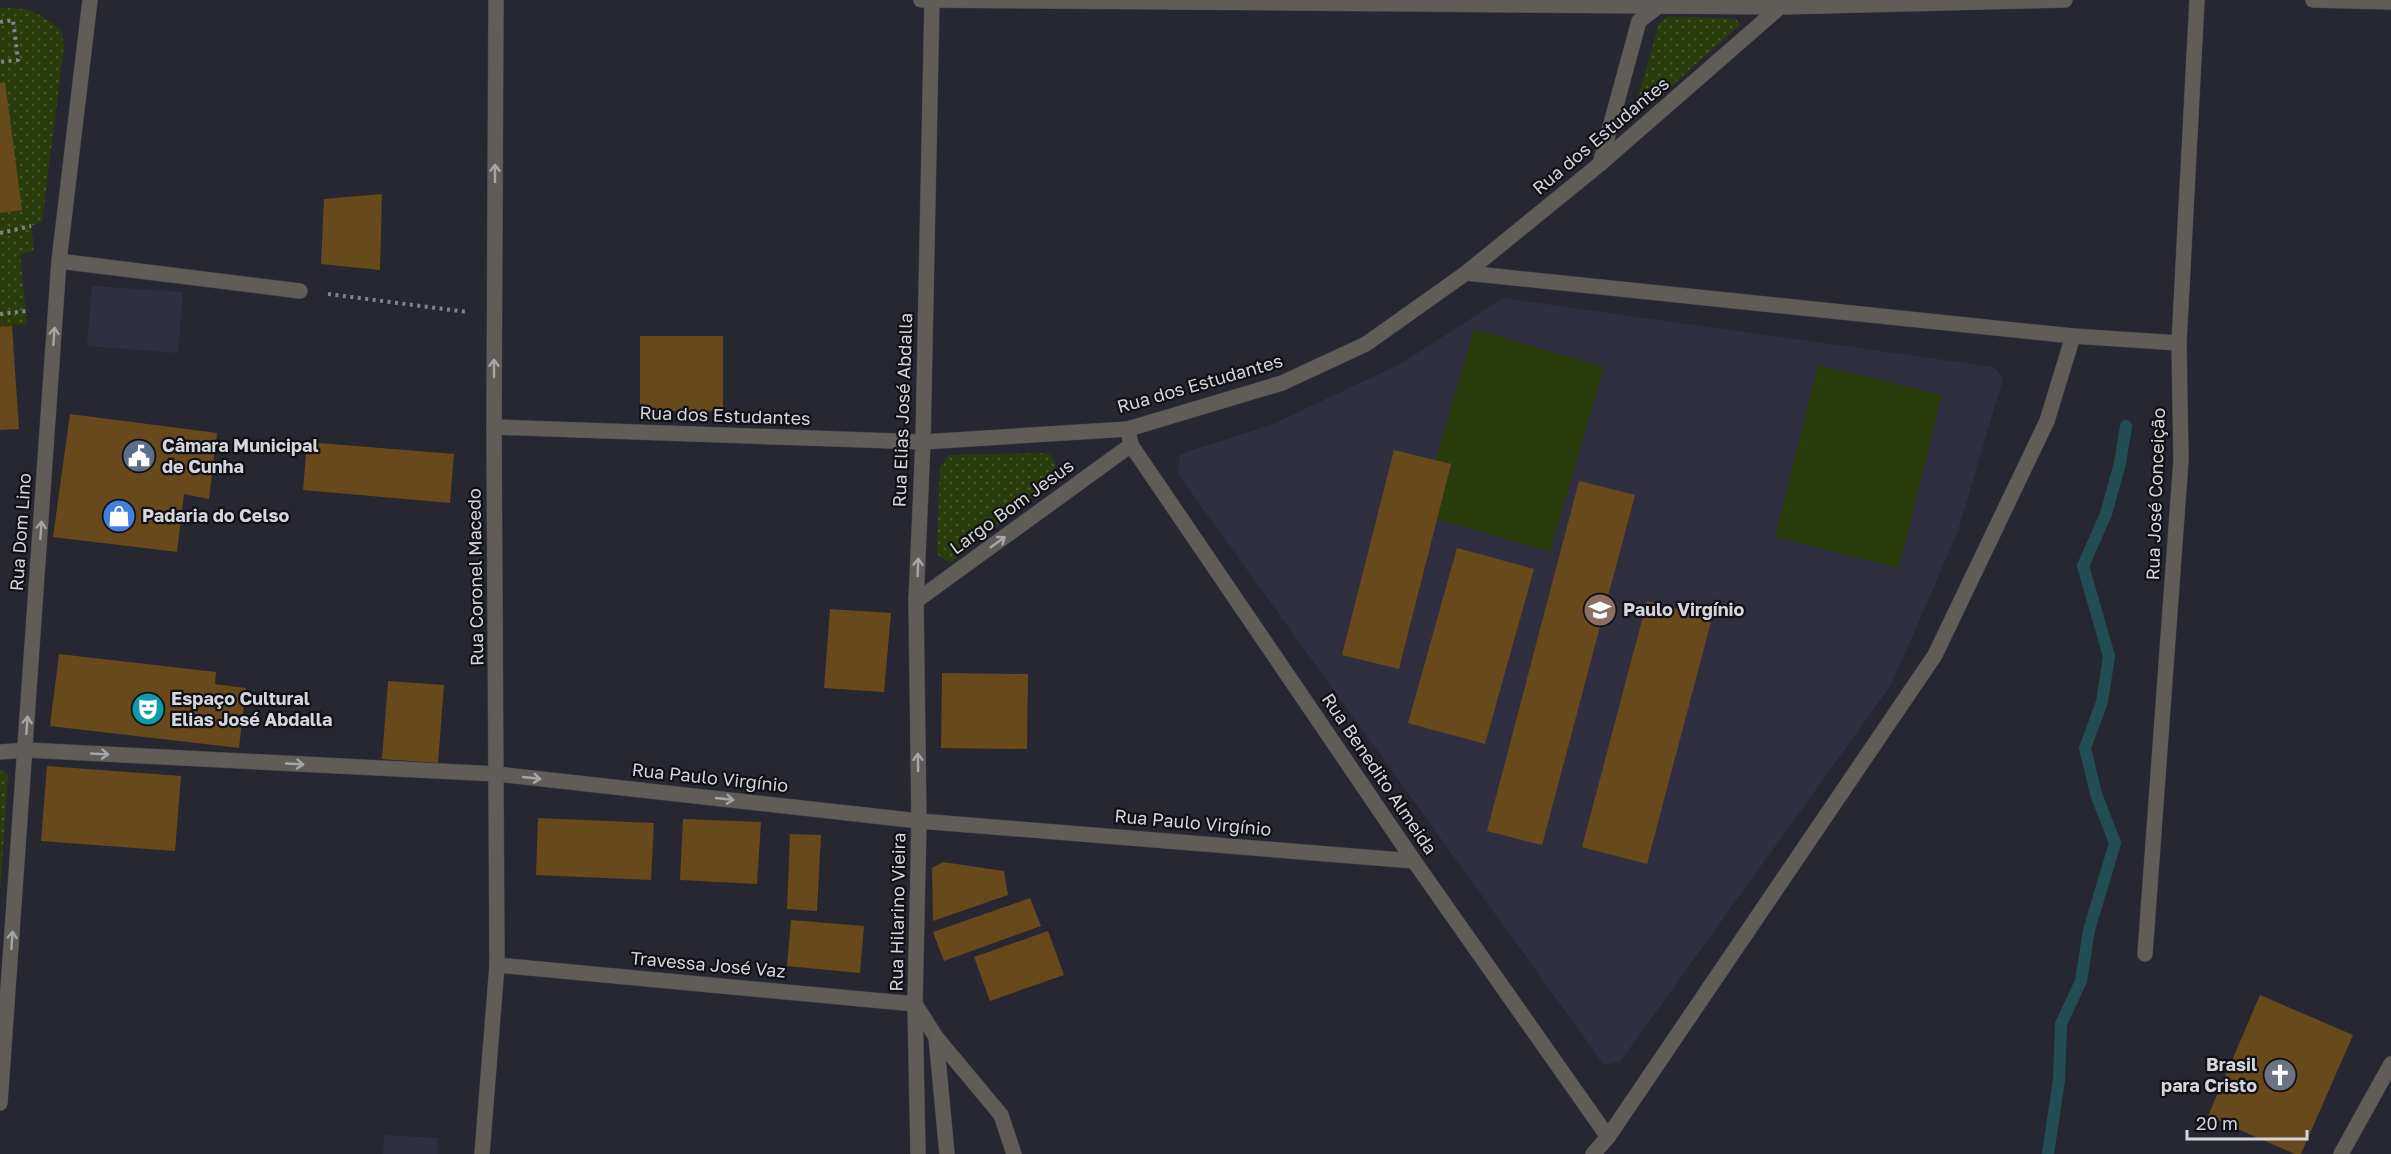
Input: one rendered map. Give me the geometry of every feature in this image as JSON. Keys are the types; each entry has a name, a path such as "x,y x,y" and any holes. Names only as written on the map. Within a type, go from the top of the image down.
{"street":[{"name":"Rua Dom Lino","path":"0,1103 59,261 90,0"},
{"name":"Rua Coronel Macedo","path":"482,1154 497,965 494,427 496,0"},
{"path":"921,0 1660,3 2065,0"},
{"name":"Rua Elias José Abdalla","path":"919,821 916,601 923,442 932,0"},
{"name":"Rua José Conceição","path":"2145,954 2181,460 2179,343 2196,0"},
{"path":"2313,0 2391,2"},
{"path":"1600,164 1639,21 1660,3"},
{"name":"Rua dos Estudantes","path":"494,427 923,442 1128,429 1282,382 1366,344 1466,273 1600,164 1785,3"},
{"path":"59,261 300,291"},
{"path":"1466,273 2073,336 2179,343"},
{"path":"1593,1154 1608,1137 1935,655 2047,421 2073,336"},
{"name":"Rua Benedito Almeida","path":"1128,429 1131,445 1414,861 1608,1137"},
{"name":"Largo Bom Jesus","path":"916,601 1131,445"},
{"name":"Rua Paulo Virgínio","path":"0,752 26,750 497,774 919,821 1414,861"},
{"name":"Rua Hilarino Vieira","path":"918,1154 915,1004 919,821"},
{"name":"Travessa José Vaz","path":"497,965 915,1004"},
{"name":"Rua Hilarino Vieira","path":"915,1004 936,1037 946,1154"},
{"path":"936,1037 1001,1115 1014,1154"},
{"path":"2341,1154 2391,1064"}],"path":[{"path":"0,22 14,20 18,60 0,62"},
{"path":"0,233 31,226"},
{"path":"300,291 494,315"},
{"path":"0,314 26,311"}],"shaded area":[{"path":"92,286 183,292 178,353 87,346"},
{"name":"Paulo Virgínio","path":"1503,298 1994,367 2003,379 1957,534 1891,685 1620,1062 1604,1065 1178,474 1180,454 1271,425 1402,363"},
{"path":"384,1135 438,1138 437,1154 383,1154"}],"green space":[{"path":"0,8 27,10 39,15 61,30 64,46 42,222 31,226 34,251 20,254 27,324 0,327"},
{"path":"1668,16 1736,19 1740,25 1651,104 1638,98 1659,24"},
{"path":"1474,329 1604,367 1550,552 1420,514"},
{"path":"1818,365 1942,395 1899,568 1775,537"},
{"path":"1048,453 1054,460 1056,475 1048,485 950,563 937,554 940,467 949,455"},
{"path":"0,770 8,774 0,893"}],"building":[{"path":"5,82 22,210 0,213 0,83"},
{"path":"382,194 380,270 321,264 324,199"},
{"path":"12,326 19,429 0,430 0,327"},
{"path":"640,336 723,336 723,411 640,411"},
{"path":"70,414 217,433 209,499 184,494 177,552 53,537"},
{"path":"307,442 454,454 450,503 303,490"},
{"path":"1394,450 1451,464 1399,669 1342,655"},
{"path":"1579,481 1635,495 1542,845 1487,831"},
{"path":"1457,548 1534,569 1485,744 1408,723"},
{"path":"1647,601 1712,618 1647,864 1582,847"},
{"path":"830,609 891,613 884,692 824,688"},
{"name":"Espaço Cultural Elias José Abdalla","path":"59,654 216,672 215,684 246,688 239,748 50,726"},
{"path":"942,673 1028,674 1027,749 941,748"},
{"path":"388,681 444,685 438,763 382,759"},
{"path":"47,766 181,776 175,851 41,841"},
{"path":"538,818 654,823 651,880 536,875"},
{"path":"683,819 761,822 757,884 680,880"},
{"path":"790,834 821,835 817,911 787,909"},
{"path":"943,862 1004,871 1008,895 933,921 932,868"},
{"path":"1030,898 1041,926 944,961 933,932"},
{"path":"791,920 864,926 860,973 787,966"},
{"path":"1048,931 1064,975 990,1001 974,957"},
{"name":"Brasil para Cristo","path":"2260,995 2353,1035 2301,1154 2295,1154 2208,1116"}],"waterway":[{"path":"2048,1154 2059,1080 2061,1024 2081,981 2089,930 2115,843 2096,794 2085,748 2102,702 2109,656 2083,566 2106,514 2120,463 2126,426"}],"place":[{"name":"Câmara Municipal de Cunha","path":"139,456"},
{"name":"Padaria do Celso","path":"119,516"},
{"name":"Paulo Virgínio","path":"1600,610"},
{"name":"Espaço Cultural Elias José Abdalla","path":"148,709"},
{"name":"Brasil para Cristo","path":"2280,1075"}]}
